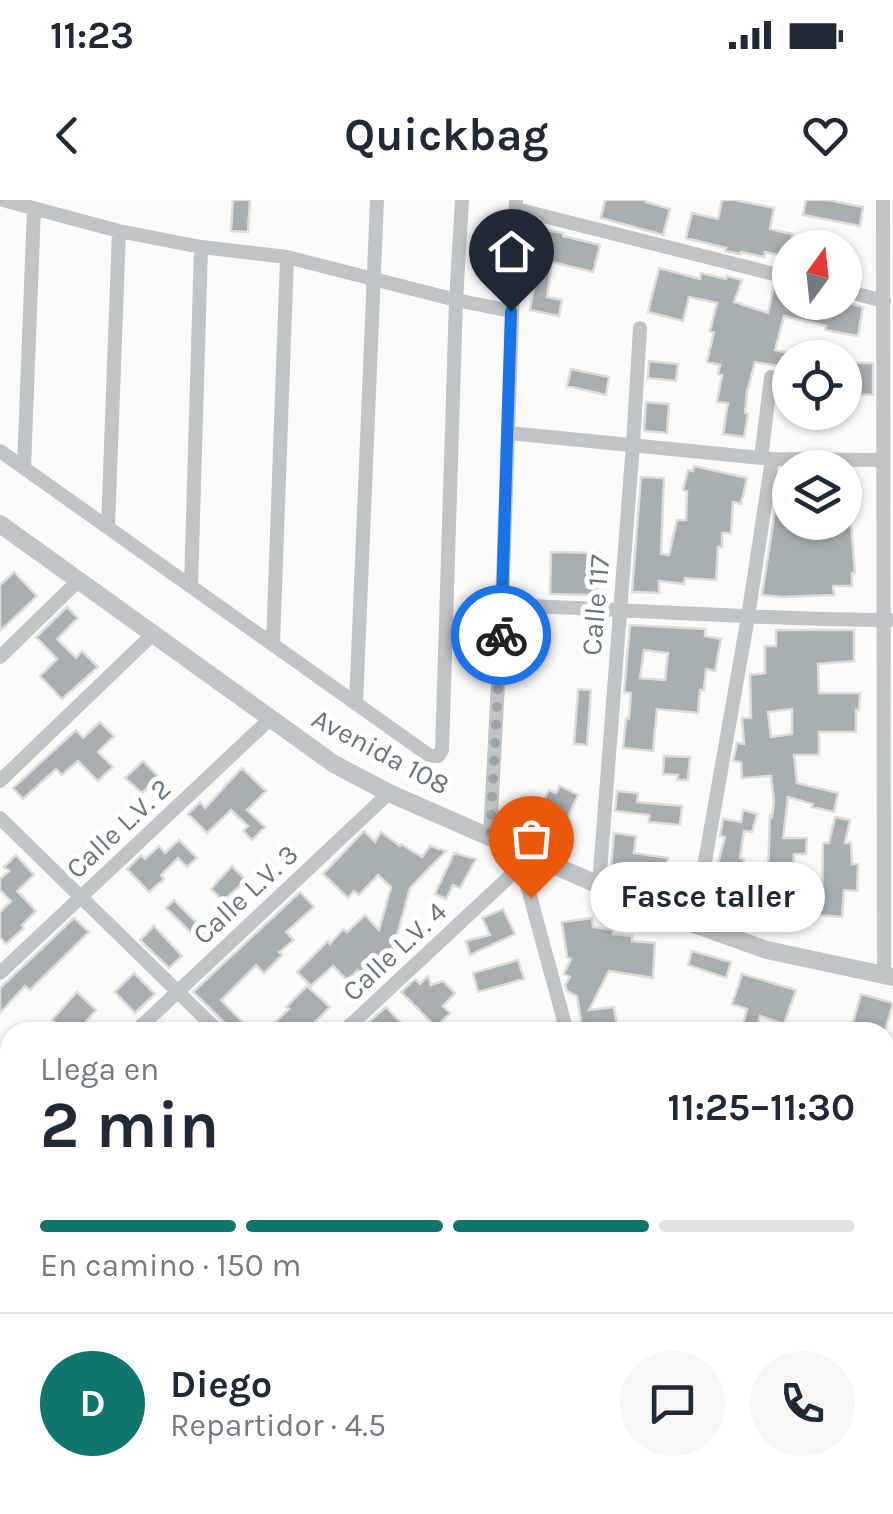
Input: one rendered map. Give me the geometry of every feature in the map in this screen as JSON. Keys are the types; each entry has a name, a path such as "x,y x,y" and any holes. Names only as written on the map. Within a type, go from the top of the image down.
{"street":[{"path":"3,200 120,231 287,258 511,311"},
{"path":"356,704 377,200"},
{"path":"0,451 434,758 440,754 462,200"},
{"path":"884,200 888,976"},
{"path":"490,837 516,204 772,273"},
{"path":"24,468 34,208"},
{"path":"108,526 120,231"},
{"path":"192,586 202,247"},
{"path":"274,644 287,258"},
{"path":"862,296 884,301"},
{"name":"Calle 117","path":"598,885 640,328"},
{"path":"694,924 748,617 771,377"},
{"path":"508,433 766,459 883,460"},
{"name":"Avenida 108","path":"0,524 334,764 389,792 490,837 520,857 694,924 767,950 888,976"},
{"path":"0,657 78,581"},
{"path":"502,605 889,620"},
{"path":"0,780 153,634"},
{"name":"Calle L.V. 2","path":"0,973 270,719"},
{"name":"Calle L.V. 3","path":"146,1022 389,792"},
{"path":"0,818 209,1022"},
{"path":"520,857 564,1022"},
{"name":"Calle L.V. 4","path":"353,1022 520,857"}],"building":[{"path":"233,200 250,200 248,232 231,231"},
{"path":"605,200 646,200 670,209 663,235 601,218"},
{"path":"722,200 774,208 770,229 775,230 772,254 765,252 764,257 741,254 686,238 692,213 718,219"},
{"path":"806,200 863,207 860,226 803,215"},
{"path":"529,227 600,245 593,272 552,262 547,297 562,300 559,316 530,310 536,275 525,273"},
{"path":"659,268 700,279 701,273 742,280 734,302 768,313 772,294 772,320 783,320 778,340 772,340 772,365 755,362 747,392 744,437 723,434 728,403 717,402 720,365 707,362 717,303 689,297 683,321 648,312"},
{"path":"801,320 861,320 858,336 825,330 826,326"},
{"path":"649,361 678,364 676,381 648,378"},
{"path":"862,363 873,363 873,395 862,395"},
{"path":"571,369 609,377 606,395 567,386"},
{"path":"646,402 669,404 667,433 644,431"},
{"path":"694,466 747,478 741,504 733,502 731,533 722,533 716,580 685,578 684,584 659,581 659,593 632,592 641,477 664,478 661,554 669,555 677,520 686,520 687,491 683,490 688,470 693,471"},
{"path":"772,530 772,540 852,540 852,586 833,586 834,595 762,595"},
{"path":"551,552 600,553 600,584 596,592 550,594"},
{"path":"14,572 37,596 0,631 0,585"},
{"path":"67,607 78,618 57,639 76,658 82,651 98,667 62,699 40,676 57,659 36,637"},
{"path":"630,625 705,629 705,636 721,639 715,671 706,669 698,713 657,709 653,751 623,748 631,693 624,692","holes":["644,650 668,653 665,680 640,678"]},
{"path":"776,630 854,630 854,661 818,664 819,693 860,693 856,732 819,732 819,755 794,755 797,783 838,793 834,812 788,797 783,838 807,838 806,854 794,854 793,873 768,872 774,802 771,776 742,778 741,762 733,761 737,743 744,744 742,718 751,718 750,675 765,673 765,646 776,646","holes":["792,709 792,734 771,737 768,712"]},
{"path":"578,689 591,690 587,745 574,744"},
{"path":"100,722 114,736 98,752 113,767 98,781 78,761 62,775 56,769 23,799 13,788 76,730 83,738"},
{"path":"664,756 690,757 688,780 663,774"},
{"path":"143,761 159,777 142,793 125,778"},
{"path":"242,768 266,791 247,810 265,827 252,840 243,831 248,826 231,810 207,833 188,814 200,802 205,808"},
{"path":"560,786 578,795 562,829 544,820 551,804 544,800 549,790 556,793"},
{"path":"617,791 638,793 637,802 682,806 680,825 649,822 649,815 615,811"},
{"path":"743,810 757,814 752,832 744,831 741,871 724,871 717,867 725,837 720,836 723,819 741,822"},
{"path":"835,817 850,820 845,843 851,843 852,864 858,864 857,891 844,890 842,917 819,915 823,843 829,843"},
{"path":"364,831 375,842 381,832 422,857 430,846 446,851 410,888 394,946 389,951 392,953 376,968 371,963 361,974 358,970 347,980 333,966 311,986 297,972 328,941 330,944 343,929 347,932 365,915 379,930 391,887 378,875 359,895 354,891 348,898 323,874"},
{"path":"614,833 636,836 634,853 668,858 663,890 641,886 644,872 611,868"},
{"path":"179,840 197,858 187,867 178,858 149,892 127,869 141,855 145,859 159,846 165,853"},
{"path":"454,853 476,859 460,888 453,885 446,899 435,894"},
{"path":"16,855 34,875 17,891 36,911 6,944 0,937 0,912 11,901 0,890 0,879 9,871 4,867"},
{"path":"232,866 246,880 223,901 211,889"},
{"path":"722,878 748,886 739,914 713,906"},
{"path":"300,892 314,907 286,932 294,940 279,952 282,955 264,973 256,965 221,1000 242,1022 224,1022 193,992"},
{"path":"174,900 208,934 200,942 166,908"},
{"path":"503,909 515,934 470,955 466,941 490,935 482,918"},
{"path":"74,918 89,932 30,990 25,986 0,1013 0,988"},
{"path":"592,918 593,927 632,936 632,941 655,943 653,978 609,971 589,1010 614,1007 616,1022 581,1022 577,996 567,991 565,985 570,977 564,974 571,959 567,957 562,922"},
{"path":"154,926 182,956 169,968 140,940"},
{"path":"692,951 731,962 726,978 688,965"},
{"path":"518,960 524,979 478,992 473,973"},
{"path":"134,973 155,994 135,1013 115,992"},
{"path":"742,974 796,990 785,1022 760,1016 758,1022 744,1022 747,1009 732,1004"},
{"path":"428,976 431,985 443,981 455,993 443,1006 450,1013 441,1022 431,1022 401,992 415,979 420,984"},
{"path":"307,986 330,1007 315,1022 275,1022 289,1009 286,1007"},
{"path":"77,992 96,1010 86,1022 52,1020"},
{"path":"861,994 893,1003 888,1022 853,1022"},
{"path":"386,1007 400,1022 369,1022"}],"way so far":[{"path":"501,635 490,837 518,849 531,898"}],"place":[{"name":"Fasce taller","path":"531,898"}],"route":[{"path":"501,635 511,311"}]}
